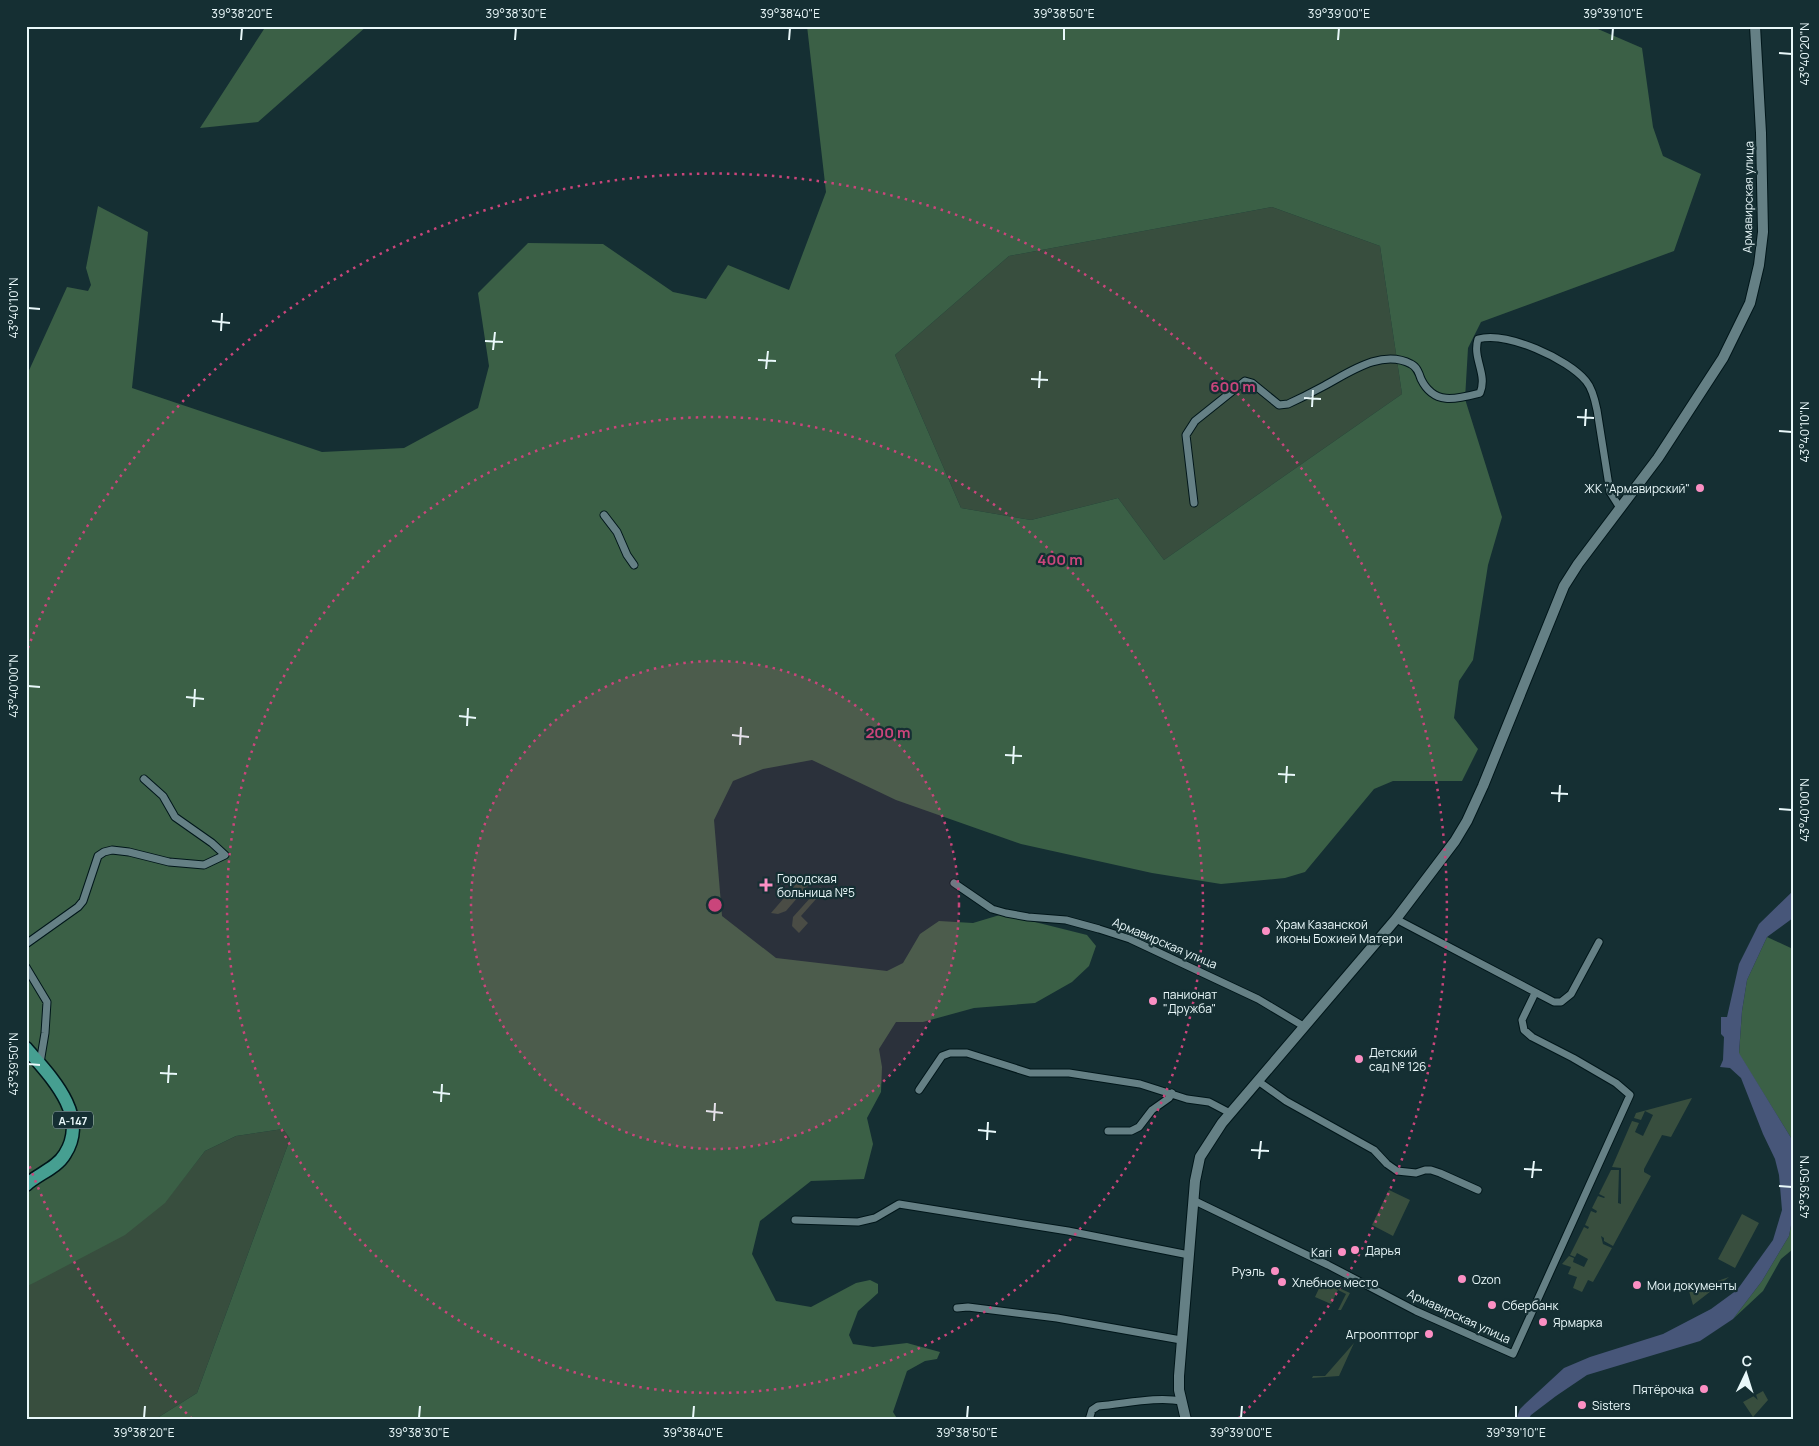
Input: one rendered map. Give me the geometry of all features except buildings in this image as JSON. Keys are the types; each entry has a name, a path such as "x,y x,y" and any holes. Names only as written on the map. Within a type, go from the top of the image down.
{"highway":[{"name":"А-147","path":"26,1048 67,1101 73,1118 74,1134 65,1155 51,1168 26,1185"}],"main road":[{"name":"Армавирская улица","path":"1186,1420 1179,1390 1195,1181 1200,1157 1230,1113 1396,919 1455,841 1467,821 1483,786 1555,604 1564,586 1578,564 1658,458 1723,358 1750,303 1760,265 1763,232 1762,132 1755,26"}],"street":[{"path":"1194,503 1186,435 1195,421 1245,381 1252,383 1279,405 1288,404 1361,366 1383,360 1393,360 1411,364 1416,368 1424,386 1431,394 1442,399 1459,398 1480,393 1484,384 1477,360 1476,345 1478,339 1491,337 1520,343 1550,353 1586,381 1597,410 1610,492 1620,508"},
{"path":"604,516 618,532 627,555 634,565"},
{"path":"26,944 78,907 83,901 98,856 104,852 120,851 169,862 204,865 225,855 212,843 175,817 163,796 144,779"},
{"name":"Армавирская улица","path":"954,883 987,906 1006,913 1044,919 1066,920 1130,939 1258,999 1305,1027"},
{"path":"1396,919 1554,1002 1561,1002 1571,994 1599,942"},
{"path":"26,967 46,1002 45,1033 40,1064"},
{"name":"Армавирская улица","path":"1194,1201 1328,1265 1416,1311 1513,1354 1630,1095 1616,1083 1532,1037 1524,1030 1522,1020 1535,993"},
{"path":"919,1090 942,1056 950,1053 967,1053 1030,1073 1069,1073 1140,1084 1187,1099 1209,1102 1230,1113"},
{"path":"1258,1080 1286,1101 1374,1150 1387,1164 1397,1171 1416,1174 1425,1170 1431,1170 1478,1190"},
{"path":"1108,1130 1131,1131 1139,1127 1152,1110 1172,1093"},
{"path":"795,1220 858,1222 874,1218 899,1204 1068,1231 1189,1255"},
{"path":"957,1308 968,1306 1057,1318 1182,1340"},
{"path":"1089,1420 1092,1410 1098,1406 1171,1399 1182,1401"}],"green space":[{"path":"266,26 367,26 258,122 200,128"},
{"path":"807,26 1591,26 1642,48 1653,127 1663,156 1701,174 1674,251 1481,322 1468,348 1465,399 1502,517 1488,565 1473,660 1459,681 1454,718 1478,749 1462,781 1393,781 1374,789 1305,872 1285,878 1221,884 1152,873 1021,844 896,800 812,760 763,769 733,781 714,820 722,916 776,958 887,971 903,963 920,934 939,921 973,923 1003,914 1087,935 1096,946 1089,966 1072,982 1035,1003 974,1008 923,1022 896,1022 879,1049 882,1067 881,1092 867,1118 873,1144 864,1179 811,1181 760,1221 752,1254 776,1301 811,1307 856,1283 870,1280 878,1284 878,1293 858,1311 849,1335 853,1344 873,1347 907,1343 940,1352 937,1359 925,1361 907,1371 893,1412 898,1420 154,1420 197,1393 290,1139 283,1129 236,1136 205,1151 165,1203 125,1235 26,1287 26,377 67,287 88,291 91,285 86,268 98,206 148,232 132,388 322,452 404,448 478,408 489,366 478,293 528,243 603,244 673,292 706,299 728,265 789,290 826,192","holes":["1272,207 1380,246 1402,394 1164,560 1118,498 1031,520 961,508 895,355 1009,256"]},
{"path":"1272,207 1380,246 1402,394 1164,560 1118,498 1031,520 961,508 895,355 1009,256"},
{"path":"803,876 811,882 786,911 778,914 771,913"},
{"path":"820,887 824,890 801,916 808,923 799,933 792,926 793,917"},
{"path":"1767,937 1793,949 1793,1141 1739,1054 1742,1011 1747,980"},
{"path":"1692,1098 1671,1137 1662,1135 1644,1169 1644,1172 1651,1176 1613,1246 1604,1241 1604,1238 1601,1236 1603,1244 1612,1248 1593,1282 1588,1280 1582,1292 1573,1288 1577,1277 1568,1274 1571,1267 1562,1264 1569,1256 1574,1258 1573,1262 1584,1267 1588,1259 1577,1253 1575,1257 1570,1255 1584,1227 1588,1229 1589,1227 1585,1225 1591,1211 1596,1213 1597,1211 1592,1208 1598,1196 1605,1197 1599,1194 1611,1170 1619,1170 1618,1203 1621,1204 1621,1168 1612,1167 1632,1121 1639,1123 1635,1132 1643,1136 1653,1115 1645,1111 1641,1120 1634,1118 1636,1113"},
{"path":"283,1129 290,1139 197,1393 154,1420 26,1420 26,1287 165,1202 205,1151 236,1136"},
{"path":"1389,1190 1410,1200 1393,1236 1372,1225"},
{"path":"1742,1214 1759,1223 1735,1268 1718,1259"},
{"path":"1793,1215 1793,1249 1781,1259 1763,1291 1733,1319 1762,1281 1789,1236"},
{"path":"1729,1277 1693,1305 1689,1291"},
{"path":"1322,1282 1338,1290 1331,1304 1315,1297"},
{"path":"1339,1288 1350,1293 1341,1310 1338,1310 1346,1294 1338,1290"},
{"path":"1354,1343 1339,1376 1312,1378 1313,1376 1325,1376"},
{"path":"1763,1391 1768,1400 1753,1417 1743,1402"}],"water":[{"path":"1793,891 1793,918 1767,937 1747,980 1742,1011 1739,1053 1793,1141 1793,1215 1789,1236 1762,1281 1733,1319 1700,1341 1587,1375 1531,1415 1528,1420 1516,1420 1520,1409 1564,1368 1590,1357 1663,1334 1711,1309 1737,1290 1773,1240 1782,1210 1779,1175 1775,1159 1741,1078 1730,1068 1720,1067 1723,1060 1724,1037 1721,1034 1721,1017 1727,1017 1739,964 1759,924"}],"place":[{"name":"ЖК \"Армавирский\"","path":"1700,488"},
{"name":"Городская больница №5","path":"766,885"},
{"name":"Храм Казанской иконы Божией Матери","path":"1266,931"},
{"name":"панионат \"Дружба\"","path":"1153,1001"},
{"name":"Детский сад № 126","path":"1359,1059"},
{"name":"Дарья","path":"1355,1250"},
{"name":"Kari","path":"1342,1252"},
{"name":"Руэль","path":"1275,1271"},
{"name":"Ozon","path":"1462,1279"},
{"name":"Хлебное место","path":"1282,1282"},
{"name":"Мои документы","path":"1637,1285"},
{"name":"Сбербанк","path":"1492,1305"},
{"name":"Ярмарка","path":"1543,1322"},
{"name":"Агрооптторг","path":"1429,1334"},
{"name":"Пятёрочка","path":"1704,1389"},
{"name":"Sisters","path":"1582,1405"}]}
